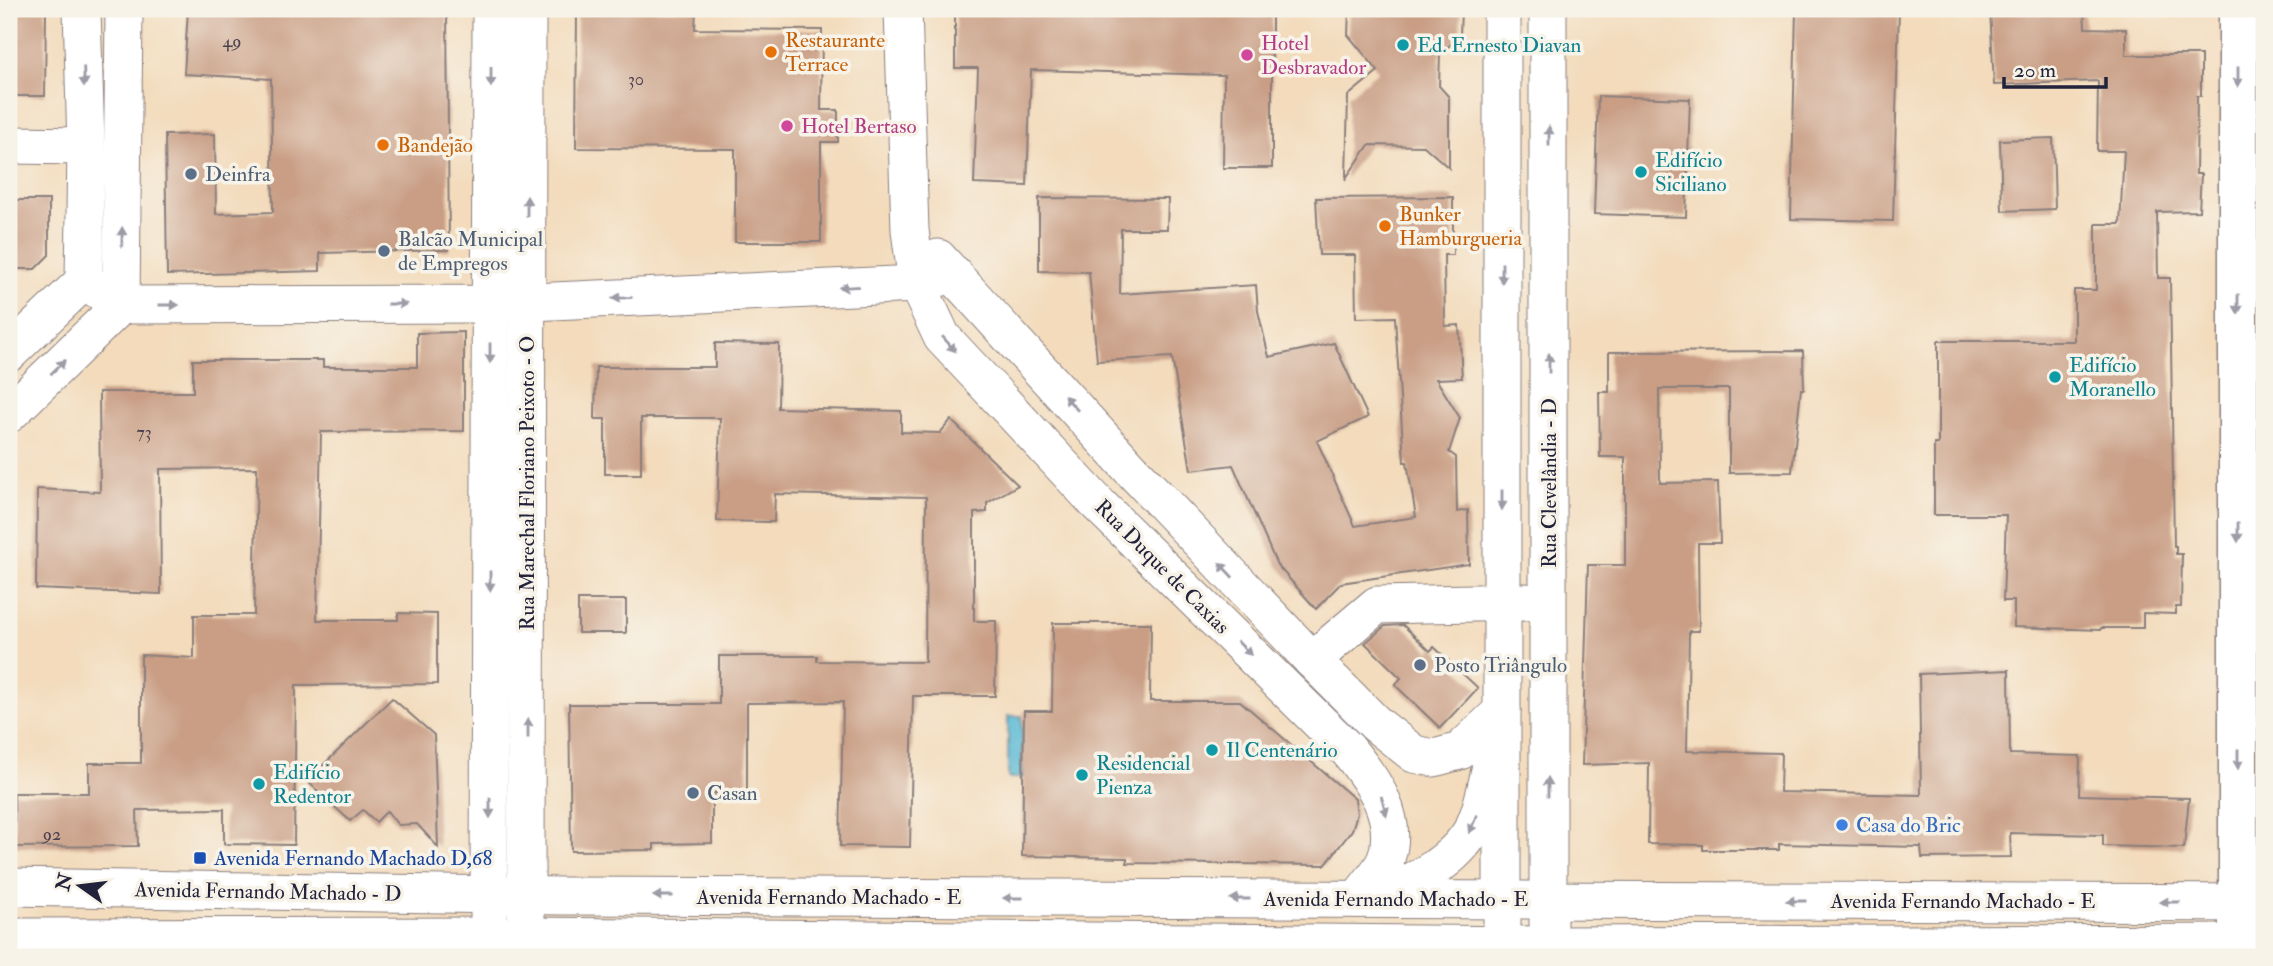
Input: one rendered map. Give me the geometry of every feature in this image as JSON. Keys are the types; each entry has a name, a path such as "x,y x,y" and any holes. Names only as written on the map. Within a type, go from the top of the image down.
{"main road":[{"path":"2238,9 2251,903 2247,948"}],"street":[{"path":"9,353 84,281 86,146 82,9"},
{"path":"9,414 121,305 124,9"},
{"name":"Rua Marechal Floriano Peixoto - O","path":"489,947 491,9"},
{"name":"Rua Marechal Floriano Peixoto - O","path":"525,947 528,894 527,9"},
{"name":"Rua Duque de Caxias","path":"903,9 910,230 918,284 942,337 1097,503 1348,750 1368,775 1382,797 1388,823 1386,860 1358,899"},
{"path":"1502,9 1502,951"},
{"name":"Rua Clevelândia - D","path":"1547,951 1548,9"},
{"path":"9,145 86,146"},
{"name":"Rua Duque de Caxias","path":"910,230 954,274 1129,467 1376,724 1414,754 1434,758 1460,751 1502,711"},
{"path":"84,281 121,305 491,304 918,284 954,274"},
{"path":"1312,660 1377,605 1549,601"},
{"path":"1358,899 1403,888 1426,874 1452,854 1473,829 1487,786 1502,711"},
{"path":"1348,750 1376,724"},
{"name":"Avenida Fernando Machado - D","path":"9,887 528,894"},
{"name":"Avenida Fernando Machado - E","path":"528,894 2251,903"},
{"path":"1879,944 1881,901"},
{"name":"Avenida Fernando Machado - D","path":"9,937 132,948 489,947"},
{"name":"Avenida Fernando Machado - E","path":"489,947 1547,951 1879,944 2247,948"}],"water":[{"path":"1008,716 1022,716 1022,778 1008,778"}],"building":[{"path":"9,9 46,9 45,96 9,96"},
{"path":"188,9 447,9 449,250 320,253 320,271 167,275 165,135 215,134 216,214 273,212 271,79 184,74"},
{"path":"577,9 696,10 695,29 822,30 821,110 838,110 838,142 821,142 821,242 735,242 735,149 576,148"},
{"path":"955,9 1272,9 1272,168 1223,168 1224,75 1031,70 1027,186 974,184 978,68 955,68"},
{"path":"1349,9 1461,9 1460,36 1440,54 1439,86 1449,97 1449,168 1424,146 1369,145 1346,178 1348,96 1378,71 1348,35"},
{"path":"1796,9 1899,9 1893,221 1791,219"},
{"path":"1990,9 2084,9 2085,28 2126,29 2126,55 2201,55 2201,96 2197,96 2196,174 2201,174 2199,211 2157,212 2158,278 2170,278 2174,546 2176,554 2182,554 2181,607 2176,607 2176,614 2143,613 2143,628 2100,630 2014,627 2014,601 2003,601 2006,515 1934,515 1934,444 1938,444 1938,341 2074,341 2074,290 2096,290 2096,224 2120,224 2124,151 2097,151 2098,81 1994,85"},
{"name":"Edifício Siciliano","path":"1598,96 1690,99 1686,217 1594,214"},
{"path":"2053,138 2055,209 2002,211 2000,140"},
{"path":"1453,197 1453,255 1444,255 1445,326 1459,325 1462,378 1436,379 1460,418 1449,452 1456,457 1457,512 1468,510 1469,564 1341,583 1316,609 1277,565 1233,465 1191,470 1172,357 1097,361 1089,272 1039,271 1039,198 1168,199 1167,229 1121,229 1120,294 1256,285 1258,311 1269,357 1334,343 1368,417 1317,441 1355,526 1416,517 1407,462 1404,462 1395,317 1356,318 1355,255 1319,255 1316,198"},
{"path":"9,200 49,200 49,255 35,269 9,269"},
{"path":"464,332 464,431 321,432 317,620 398,620 398,613 437,614 437,684 296,685 294,845 224,844 224,809 137,810 138,846 15,847 14,793 89,793 89,763 141,763 141,655 194,658 194,615 254,615 257,468 160,469 161,594 36,589 37,489 100,492 99,392 193,392 193,360 323,360 323,367 417,367 417,333"},
{"path":"715,343 779,344 778,408 901,411 901,432 940,433 951,420 1018,485 987,503 987,512 974,513 974,621 996,621 995,696 913,696 910,847 840,846 843,702 747,703 747,793 712,793 712,843 654,844 654,850 571,851 569,704 719,704 719,656 817,656 817,661 925,662 926,497 775,494 774,522 717,521 720,418 641,418 641,474 605,474 605,419 595,419 596,367 715,367"},
{"path":"1803,351 1804,389 1801,389 1792,472 1729,473 1729,389 1659,389 1660,483 1718,482 1720,543 1698,543 1699,631 1689,631 1687,751 1781,753 1780,792 1921,795 1919,674 2009,670 2010,754 2080,756 2079,795 2189,798 2184,848 2103,846 2103,835 2010,833 2011,857 1922,858 1921,847 1779,844 1779,850 1703,850 1703,845 1648,844 1649,763 1582,765 1588,565 1625,565 1625,457 1600,457 1599,392 1609,392 1609,352"},
{"path":"578,600 626,600 626,633 578,633"},
{"path":"1053,623 1151,623 1150,701 1240,701 1355,799 1357,814 1352,830 1325,865 1127,863 1127,858 1022,856 1024,711 1052,711"},
{"name":"Posto Triângulo","path":"1403,625 1430,651 1434,647 1478,688 1440,728 1395,685 1401,678 1365,643 1385,626"},
{"path":"392,698 434,735 438,847 417,824 398,825 387,811 376,822 363,810 350,821 307,781"}],"place":[{"name":"Ed. Ernesto Diavan","path":"1403,45"},
{"name":"Restaurante Terrace","path":"771,52"},
{"name":"Hotel Desbravador","path":"1247,55"},
{"name":"Hotel Bertaso","path":"787,126"},
{"name":"Bandejão","path":"383,145"},
{"name":"Edifício Siciliano","path":"1641,172"},
{"name":"Deinfra","path":"191,174"},
{"name":"Bunker Hamburgueria","path":"1385,226"},
{"name":"Balcão Municipal de Empregos","path":"384,251"},
{"name":"Edifício Moranello","path":"2055,377"},
{"name":"Posto Triângulo","path":"1420,665"},
{"name":"Il Centenário","path":"1212,750"},
{"name":"Residencial Pienza","path":"1082,775"},
{"name":"Edifício Redentor","path":"259,784"},
{"name":"Casan","path":"693,793"},
{"name":"Casa do Bric","path":"1842,825"},
{"name":"Avenida Fernando Machado D,68","path":"200,858"}]}
